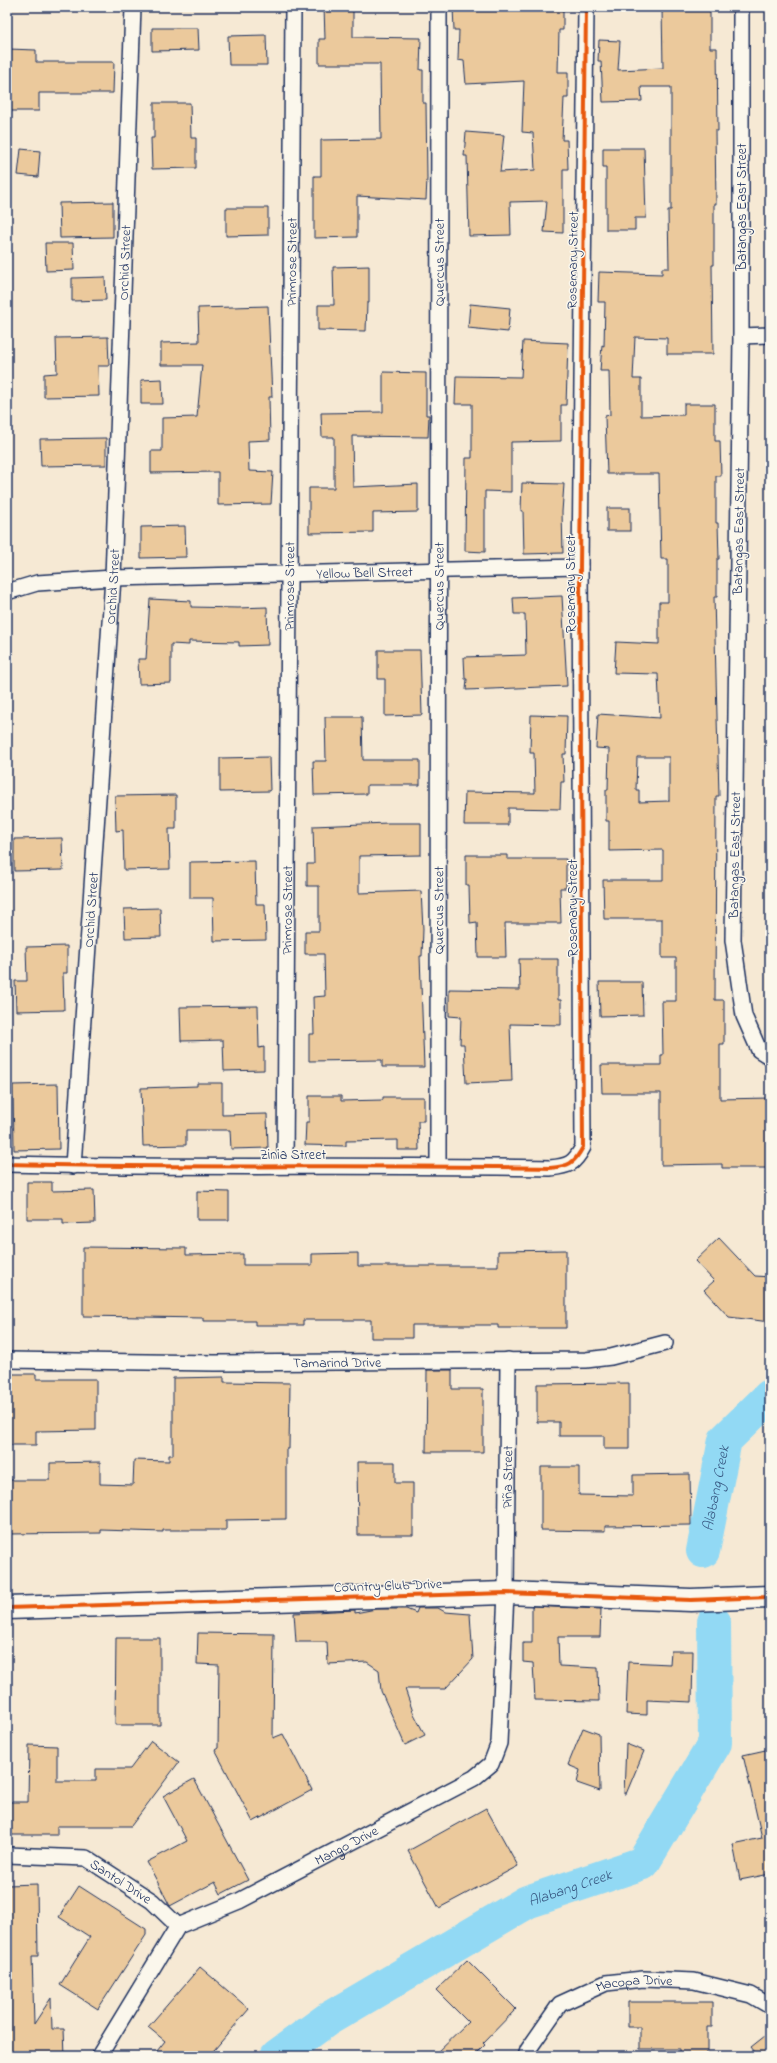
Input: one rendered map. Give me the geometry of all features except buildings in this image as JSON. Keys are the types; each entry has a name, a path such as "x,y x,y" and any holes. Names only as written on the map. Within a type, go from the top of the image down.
{"street":[{"name":"Orchid Street","path":"73,1166 113,578 133,7"},
{"name":"Primrose Street","path":"285,1165 293,7"},
{"name":"Quercus Street","path":"438,1165 439,7"},
{"name":"Rosemary Street","path":"576,1159 583,1147 584,1133 580,567 586,7"},
{"name":"Batangas East Street","path":"741,7 741,336 733,940 744,1016 765,1054"},
{"path":"741,336 770,335"},
{"name":"Yellow Bell Street","path":"7,592 37,582 113,578 580,567"},
{"name":"Zinia Street","path":"7,1164 73,1166 438,1165 550,1168 565,1167 576,1159"},
{"name":"Tamarind Drive","path":"7,1360 223,1363 586,1360 611,1358 665,1343"},
{"name":"Piña Street","path":"506,1593 508,1360"},
{"name":"Country Club Drive","path":"7,1608 506,1593 691,1600 770,1597"},
{"name":"Mango Drive","path":"178,1926 238,1901 342,1849 474,1778 490,1764 499,1743 506,1593"},
{"name":"Santol Drive","path":"7,1855 86,1858 152,1901 178,1926"},
{"path":"99,2056 178,1926"},
{"name":"Macopa Drive","path":"526,2056 528,2050 560,2004 606,1983 643,1979 694,1981 751,1995 770,2006"}],"waterway":[{"name":"Alabang Creek","path":"703,1551 725,1440 770,1396"},
{"name":"Alabang Creek","path":"277,2056 328,2019 527,1902 643,1863 715,1743 714,1622"}],"cycle path":[{"path":"7,1164 550,1168 566,1165 574,1161 583,1147 580,567 586,7"},
{"path":"7,1608 506,1593 691,1600 770,1597"}]}
